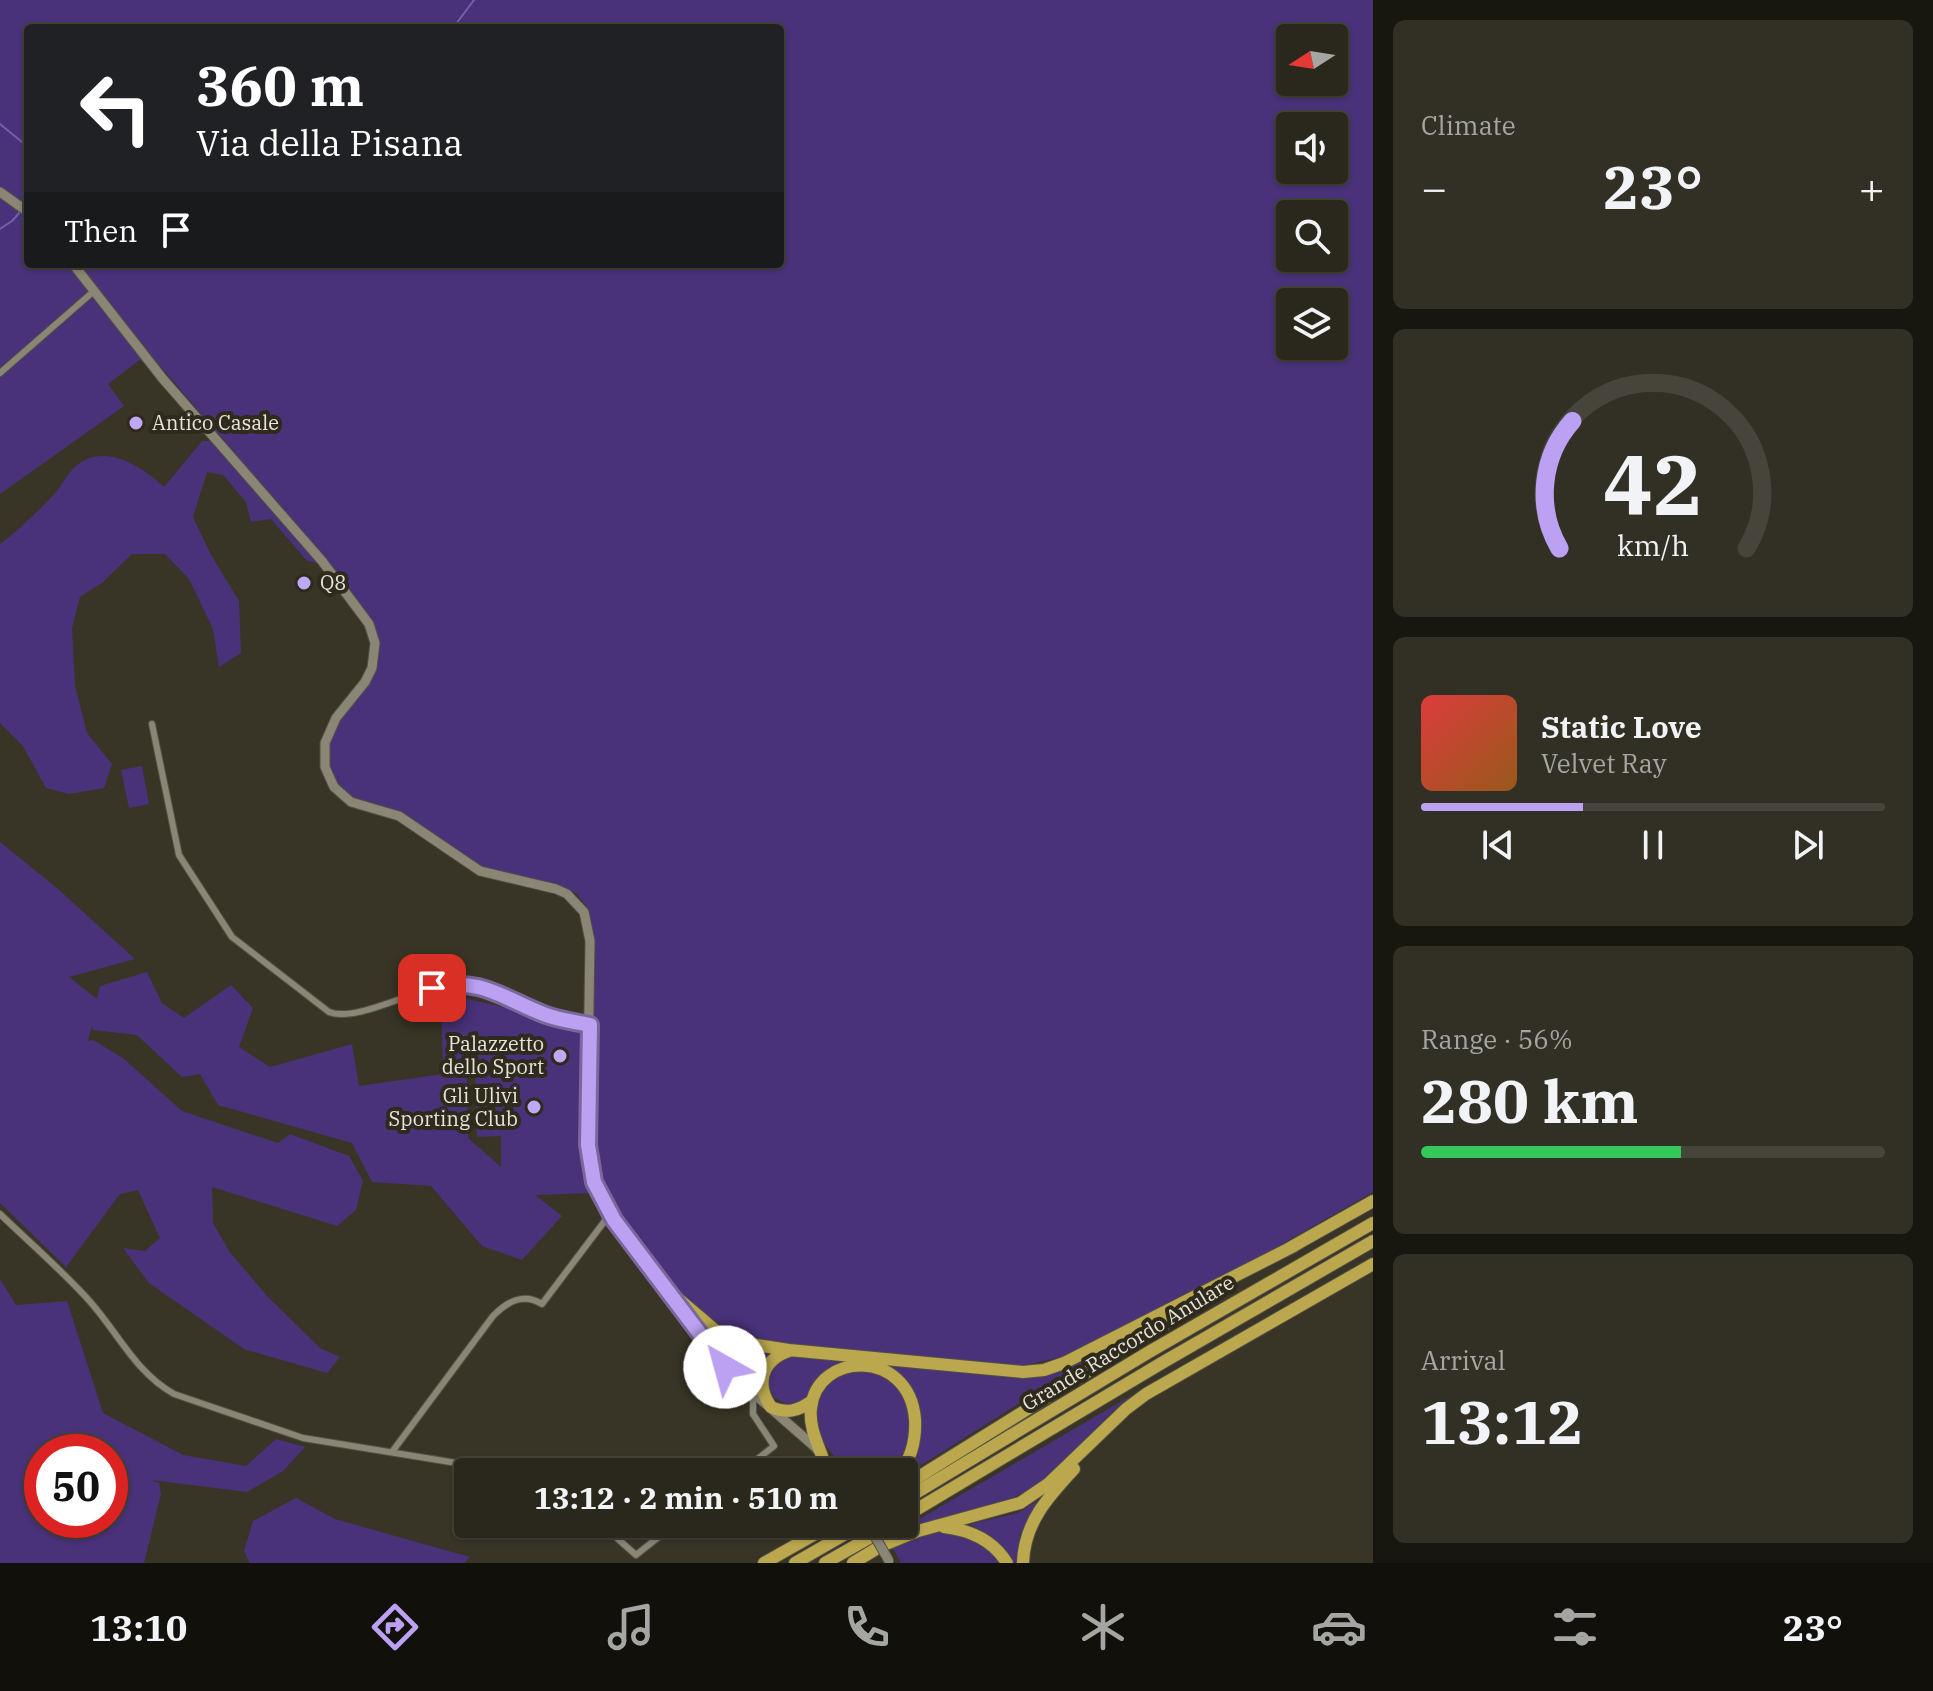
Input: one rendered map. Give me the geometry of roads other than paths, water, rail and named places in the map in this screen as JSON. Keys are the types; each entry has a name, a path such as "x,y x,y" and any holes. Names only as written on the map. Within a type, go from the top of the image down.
{"highway":[{"path":"918,1477 1110,1356 1373,1201"},
{"name":"Grande Raccordo Anulare","path":"918,1492 1149,1352 1373,1223"},
{"name":"Grande Raccordo Anulare","path":"918,1509 1373,1241"},
{"path":"661,1284 725,1335 750,1344 991,1371 1044,1370 1080,1356 1294,1246"},
{"path":"853,1563 881,1547 933,1527 1020,1503 1048,1484 1126,1409 1146,1394 1373,1264"},
{"path":"789,1350 772,1359 762,1374 763,1392 771,1407 796,1411 812,1401 829,1377 856,1365 882,1369 898,1380 909,1396 915,1425 912,1450 908,1458"},
{"path":"812,1401 811,1424 822,1456"},
{"path":"1023,1563 1025,1537 1033,1520 1126,1409"},
{"path":"933,1527 959,1529 980,1536 1007,1563"},
{"path":"764,1563 808,1538"},
{"path":"795,1563 838,1538"},
{"path":"825,1563 862,1538"}],"main road":[{"path":"0,192 24,209"},
{"path":"76,268 163,379 330,571 371,629 375,652 369,675 336,718 325,743 325,767 332,785 351,802 399,816 477,870 556,889 576,901 584,912 589,927 588,1154 594,1182 610,1214 729,1372 822,1456"},
{"path":"876,1538 890,1562"}],"street":[{"path":"0,373 94,291"},
{"path":"152,724 179,855 232,937 329,1012 339,1016 349,1015 426,989 465,984 486,988 546,1015 590,1025"},
{"path":"0,1214 85,1296 143,1372 174,1394 303,1438 454,1462"},
{"path":"392,1452 493,1316 503,1306 528,1297 542,1304 610,1214"},
{"path":"753,1392 753,1414 774,1446 759,1458"},
{"path":"617,1538 636,1555 657,1538"}],"waterway":[{"path":"456,24 474,0"},
{"path":"0,124 24,144"},
{"path":"0,229 20,212"}],"place":[{"name":"Antico Casale","path":"136,423"},
{"name":"Q8","path":"304,583"},
{"name":"Palazzetto dello Sport","path":"560,1056"},
{"name":"Gli Ulivi Sporting Club","path":"534,1107"}]}
